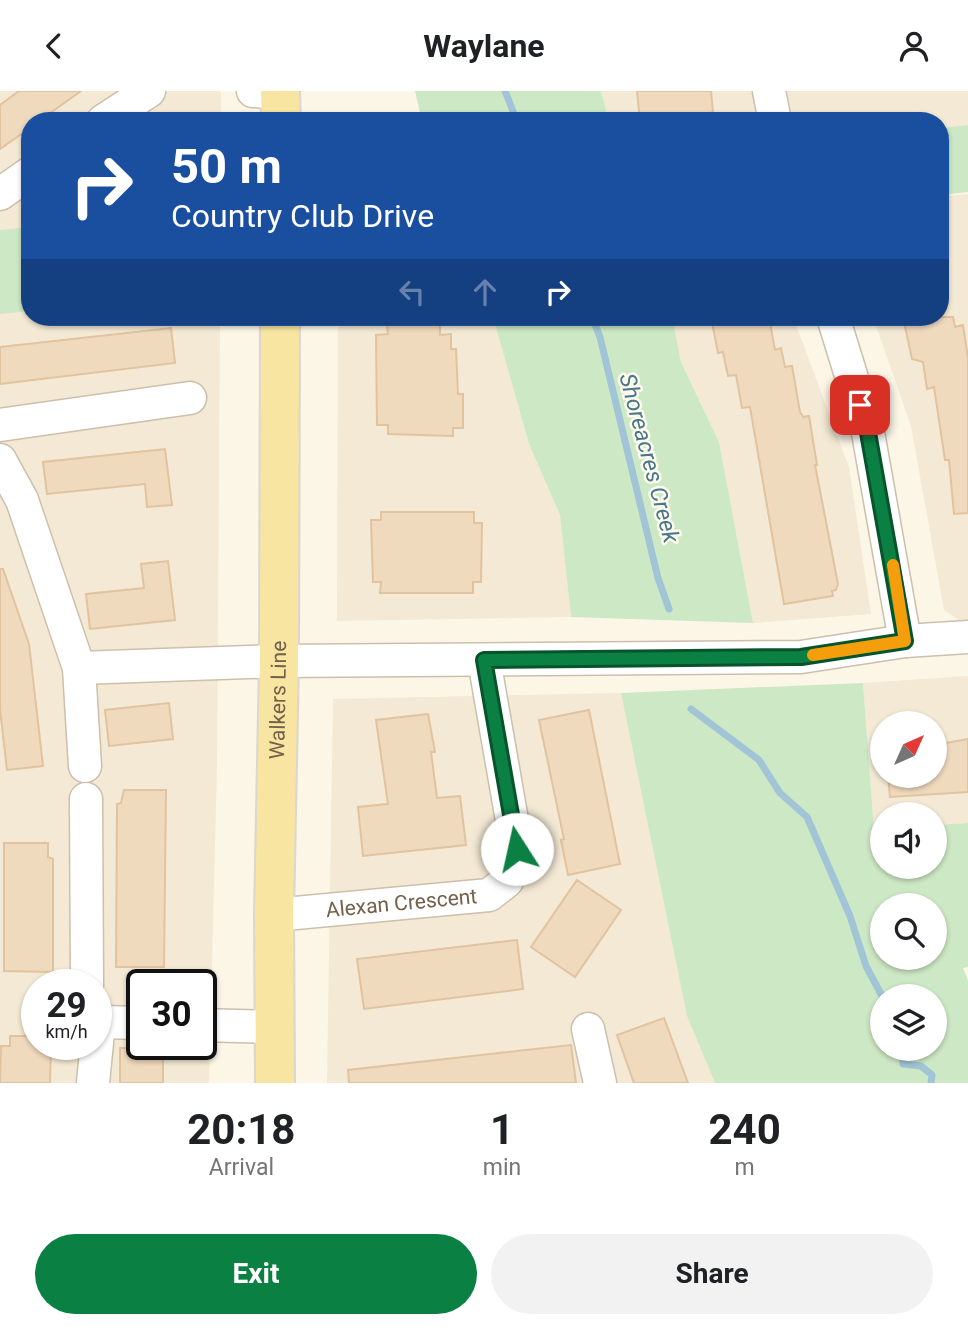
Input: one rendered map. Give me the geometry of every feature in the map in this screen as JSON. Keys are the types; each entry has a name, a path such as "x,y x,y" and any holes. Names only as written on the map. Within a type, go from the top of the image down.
{"main road":[{"name":"Walkers Line","path":"275,1083 274,915 279,661 280,326"}],"street":[{"path":"117,112 149,91"},
{"path":"768,91 773,112"},
{"path":"0,194 21,179"},
{"path":"835,326 867,427 905,641"},
{"path":"0,425 190,398"},
{"path":"0,460 22,500 79,668 85,766"},
{"path":"79,668 279,661 801,657 905,641 968,637"},
{"name":"Alexan Crescent","path":"274,915 489,895 507,881 517,849 484,660"},
{"path":"86,799 87,969"},
{"path":"217,1025 275,1027"},
{"path":"588,1029 600,1083"},
{"path":"93,1083 95,1060"}],"shaded area":[{"path":"0,91 221,91 221,112 21,112 21,326 220,326 217,765 212,969 126,969 126,1060 210,1060 209,1083 0,1083"},
{"path":"601,91 968,91 968,125 949,127 949,112 607,112"},
{"path":"968,194 968,622 963,623 944,610 911,426 876,326 949,326 949,196"},
{"path":"338,326 496,326 529,444 560,515 571,617 337,621"},
{"path":"674,326 796,326 849,467 871,614 753,623 719,442 681,362"},
{"path":"968,676 968,823 947,824 947,802 872,802 871,788 947,788 947,711 870,711 870,777 863,683"},
{"path":"621,693 687,1016 715,1083 327,1083 333,699"}],"green space":[{"path":"415,91 601,91 607,112 420,112"},
{"path":"968,125 968,192 949,194 949,127"},
{"path":"21,228 21,312 0,314 0,230"},
{"path":"496,326 674,326 681,362 719,442 753,623 571,617 560,515 529,444"},
{"path":"863,683 872,802 870,879 947,879 947,824 968,823 968,967 963,968 968,981 968,1083 715,1083 687,1016 621,693"}],"building":[{"path":"19,91 81,91 52,112 21,112 21,134 0,149 0,105"},
{"path":"637,91 711,91 713,112 639,112"},
{"path":"949,317 953,317 955,327 963,325 968,358 968,513 954,514 949,460 945,460 934,387 927,389 923,362 912,359 905,326 949,326"},
{"path":"387,326 440,326 440,335 451,334 451,349 456,349 458,394 463,394 463,428 453,428 453,436 388,434 388,425 377,425 376,335 388,334"},
{"path":"713,326 771,326 775,350 781,348 785,367 792,366 800,412 803,417 809,416 815,465 838,584 836,590 832,591 833,596 784,604 750,407 742,408 736,375 728,376 723,352 718,353"},
{"path":"171,328 175,363 0,384 0,347"},
{"path":"165,449 172,505 147,507 145,484 47,494 43,462"},
{"path":"381,512 474,512 474,523 482,523 481,582 473,582 473,593 380,593 381,582 373,582 371,520 381,520"},
{"path":"168,561 175,620 90,629 86,594 144,588 141,564"},
{"path":"0,569 3,569 29,644 43,766 7,770 0,709"},
{"path":"169,703 173,739 109,746 105,710"},
{"path":"589,710 620,864 568,875 561,840 564,839 539,720"},
{"path":"428,714 435,752 431,752 437,798 460,796 466,845 363,856 358,807 388,804 376,720"},
{"path":"968,739 968,792 890,797 889,788 947,788 947,743"},
{"path":"124,790 166,790 164,967 116,967 117,804 121,803"},
{"path":"4,843 48,843 48,857 53,859 53,969 4,971"},
{"path":"577,880 621,910 575,977 531,947"},
{"path":"517,940 523,989 364,1009 357,959"},
{"path":"664,1018 688,1083 634,1083 617,1035"},
{"path":"10,1036 21,1036 21,1060 51,1060 50,1083 0,1083 1,1046 10,1046"},
{"path":"571,1045 576,1083 349,1083 348,1070"},
{"path":"120,1048 126,1048 126,1060 163,1060 163,1083 120,1083"}],"waterway":[{"name":"Shoreacres Creek","path":"505,91 513,112"},
{"name":"Shoreacres Creek","path":"596,326 658,578 669,609"},
{"name":"Shoreacres Creek","path":"691,709 759,760 780,793 807,817 850,916 866,966 876,984"},
{"name":"Shoreacres Creek","path":"903,1061 903,1064 921,1066 932,1075 931,1083"}],"slow traffic":[{"path":"813,655 905,641 893,565"}],"route":[{"path":"517,849 484,660 801,657 905,641 867,427 860,405"}]}
